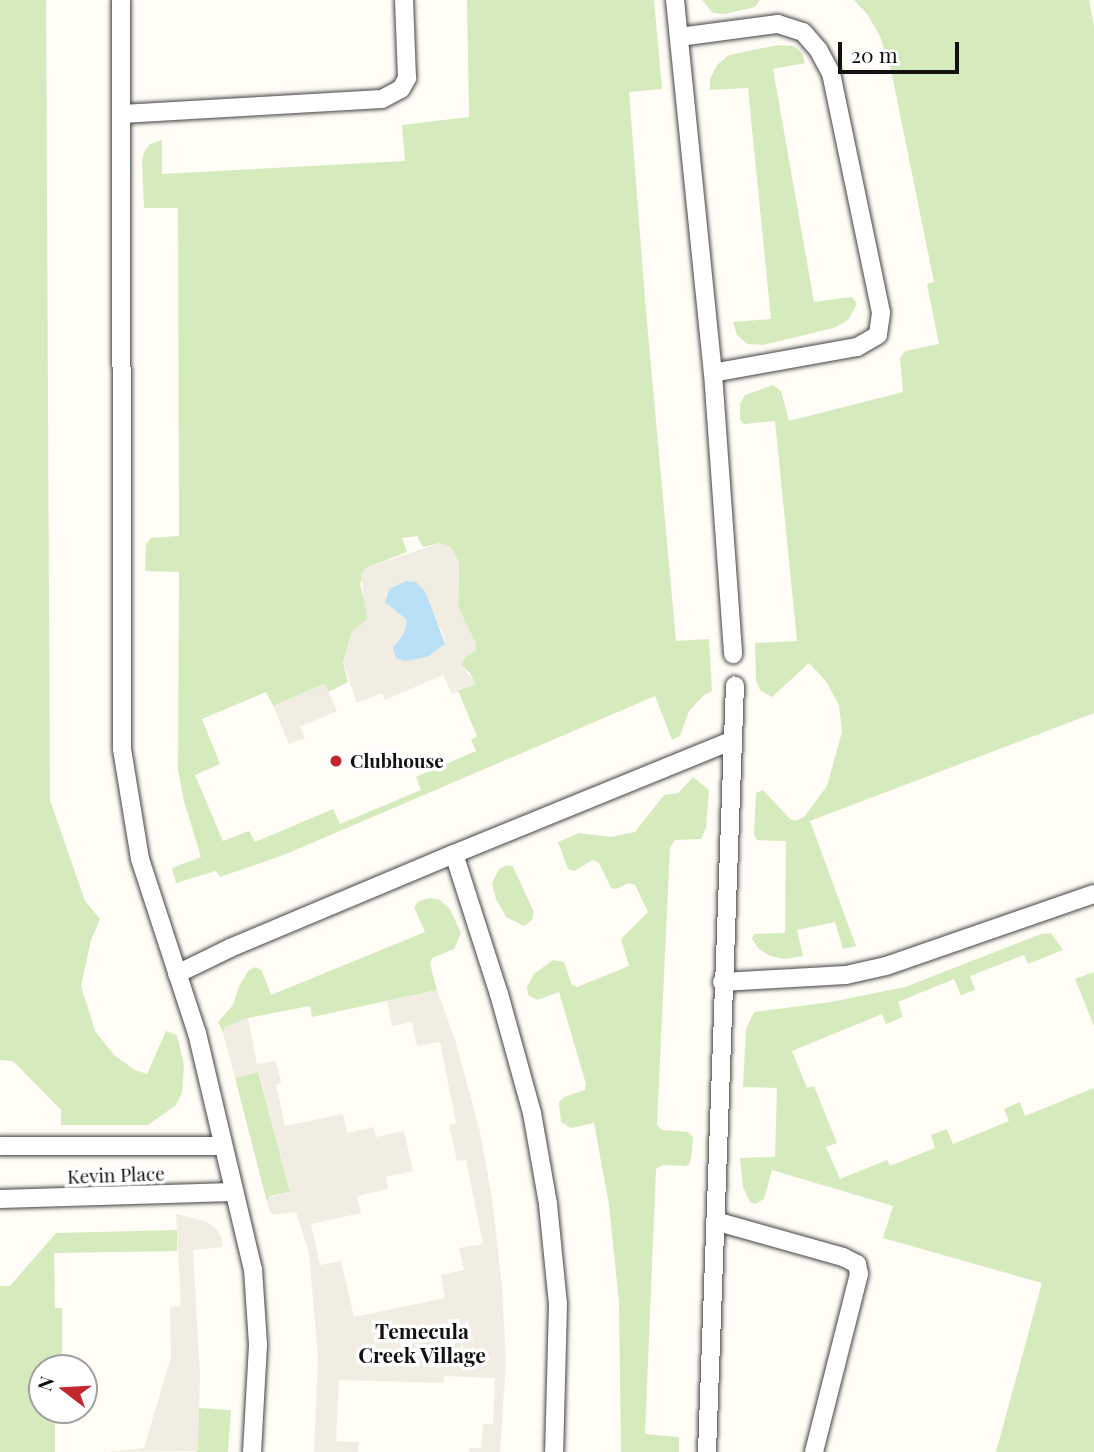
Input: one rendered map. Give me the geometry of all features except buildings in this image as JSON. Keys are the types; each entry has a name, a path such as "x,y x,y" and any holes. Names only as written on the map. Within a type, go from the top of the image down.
{"lane":[{"path":"121,0 122,749 140,859 197,1033 253,1269 258,1345 252,1452"},
{"path":"122,114 382,99 401,89 407,78 404,0"},
{"path":"675,0 713,373 733,654"},
{"path":"679,37 778,24 803,32 818,49 831,73 881,313 877,335 857,347 713,373"},
{"path":"707,1452 722,982 735,686"},
{"path":"177,974 230,948 733,740"},
{"path":"454,855 499,993 532,1113 548,1204 558,1304 554,1452"},
{"path":"722,982 846,975 886,967 1094,894"},
{"name":"Kevin Place","path":"0,1146 223,1146"},
{"name":"Kevin Place","path":"0,1199 233,1192"},
{"path":"715,1221 844,1256 857,1264 859,1274 814,1452"}],"green space":[{"path":"0,0 46,0 50,800 85,901 100,919 91,940 81,986 95,1031 114,1055 135,1070 147,1074 166,1031 177,1035 184,1065 182,1093 176,1105 148,1125 61,1125 61,1110 13,1061 0,1060"},
{"path":"467,0 654,0 662,89 629,92 646,311 676,641 709,639 712,691 704,695 689,711 680,736 672,740 655,696 286,854 220,877 216,871 176,883 172,868 201,857 184,801 178,770 179,572 145,571 146,544 151,538 179,536 178,208 144,208 144,152 150,144 162,140 162,174 405,161 402,125 469,117","holes":["417,536 423,547 440,543 459,562 458,607 476,644 476,651 465,657 461,665 470,673 475,684 458,691 477,736 471,740 476,751 416,777 421,790 340,824 333,809 255,842 249,831 223,841 195,775 220,764 202,719 266,692 273,706 324,684 328,692 348,682 343,662 352,632 367,620 368,613 360,584 366,568 407,552 402,538"]},
{"path":"702,0 760,0 755,7 725,14 713,13"},
{"path":"854,0 1089,0 1094,26 1094,713 810,821 856,946 843,949 835,922 797,930 803,956 784,959 770,956 759,949 752,939 754,934 785,933 786,841 757,840 754,834 756,793 763,790 790,819 796,821 804,817 827,786 842,732 839,705 826,681 809,663 772,697 760,690 756,681 755,643 797,641 775,421 744,424 740,419 740,404 745,395 773,385 781,391 789,421 903,392 900,358 905,351 939,344 927,284 934,282 891,70 880,36 867,14"},
{"path":"778,45 794,46 802,53 805,63 773,69 814,302 852,297 857,304 848,320 834,328 763,345 747,344 737,335 733,322 771,319 748,88 710,90 710,79 717,65 729,55"},
{"path":"693,777 709,790 706,828 701,839 675,840 670,847 657,1125 662,1130 688,1132 693,1137 692,1152 690,1163 686,1166 663,1165 656,1169 645,1434 679,1437 679,1452 621,1452 619,1302 609,1205 594,1123 571,1128 561,1122 559,1102 564,1097 585,1090 586,1084 559,992 537,1000 528,995 527,987 534,974 553,960 564,962 572,985 577,987 629,966 621,939 648,912 635,885 629,883 616,889 611,888 599,863 593,860 574,871 568,869 558,842 579,833 611,837 635,832 664,795 678,793"},
{"path":"508,865 513,867 534,912 532,920 524,926 506,917 496,899 492,883 499,869"},
{"path":"430,898 440,900 450,909 461,933 454,949 432,958 430,964 437,990 312,1017 310,1006 248,1018 225,1027 223,1033 218,1022 233,1005 239,986 249,970 256,967 262,971 271,995 425,932 414,907 419,901"},
{"path":"1051,933 1063,950 1028,964 1024,955 970,976 975,990 961,995 954,979 898,1002 903,1017 886,1024 882,1014 792,1051 807,1088 814,1086 837,1143 826,1147 840,1179 887,1160 890,1166 935,1148 931,1135 947,1129 953,1144 1009,1121 1004,1109 1020,1102 1025,1116 1094,1088 1094,1452 996,1452 1042,1283 883,1238 893,1206 772,1170 764,1199 755,1204 750,1202 743,1187 740,1158 775,1157 777,1088 743,1087 746,1029 754,1012 831,1002 905,987 1041,934"},
{"path":"1094,972 1094,1026 1075,979"},
{"path":"258,1071 290,1192 270,1196 267,1202 235,1078"},
{"path":"177,1230 177,1251 54,1253 55,1308 62,1308 62,1354 28,1354 28,1424 55,1424 55,1452 0,1452 0,1286 10,1286 56,1233"},
{"path":"199,1408 231,1410 228,1452 196,1452"}],"shaded area":[{"path":"440,543 450,546 459,562 458,607 476,644 476,651 465,657 461,665 476,684 452,694 443,675 385,700 382,693 357,703 343,662 352,632 367,619 361,575 366,568","holes":["406,581 441,629 445,643 396,642 404,633 407,620 385,596 389,589"]},
{"path":"325,684 337,711 300,727 305,738 289,744 273,706"},
{"path":"437,990 456,1043 480,1132 492,1198 502,1286 506,1362 500,1452 469,1452 470,1448 481,1448 483,1424 493,1424 495,1378 444,1376 444,1383 339,1380 336,1441 359,1442 358,1452 314,1452 318,1357 309,1253 296,1212 274,1215 270,1212 267,1202 270,1197 290,1192 259,1072 235,1078 223,1033 225,1027 248,1018 257,1064 276,1061 281,1083 276,1085 285,1126 343,1114 347,1133 374,1127 376,1137 404,1131 413,1171 386,1177 388,1189 357,1196 361,1213 311,1224 320,1265 341,1261 354,1317 445,1298 441,1275 464,1270 459,1248 483,1244 466,1160 457,1161 449,1125 456,1123 440,1042 417,1046 412,1022 392,1026 387,1001"},
{"path":"176,1214 205,1221 217,1229 223,1241 222,1247 193,1250 200,1376 198,1451 108,1452 144,1448 171,1357 170,1307 181,1306"}],"water":[{"path":"406,581 416,582 426,593 445,644 427,657 405,661 396,658 393,648 404,633 407,620 385,602 389,589"}],"place":[{"name":"Clubhouse","path":"336,761"}],"district":[{"name":"Temecula Creek Village","path":"422,1342"}]}
